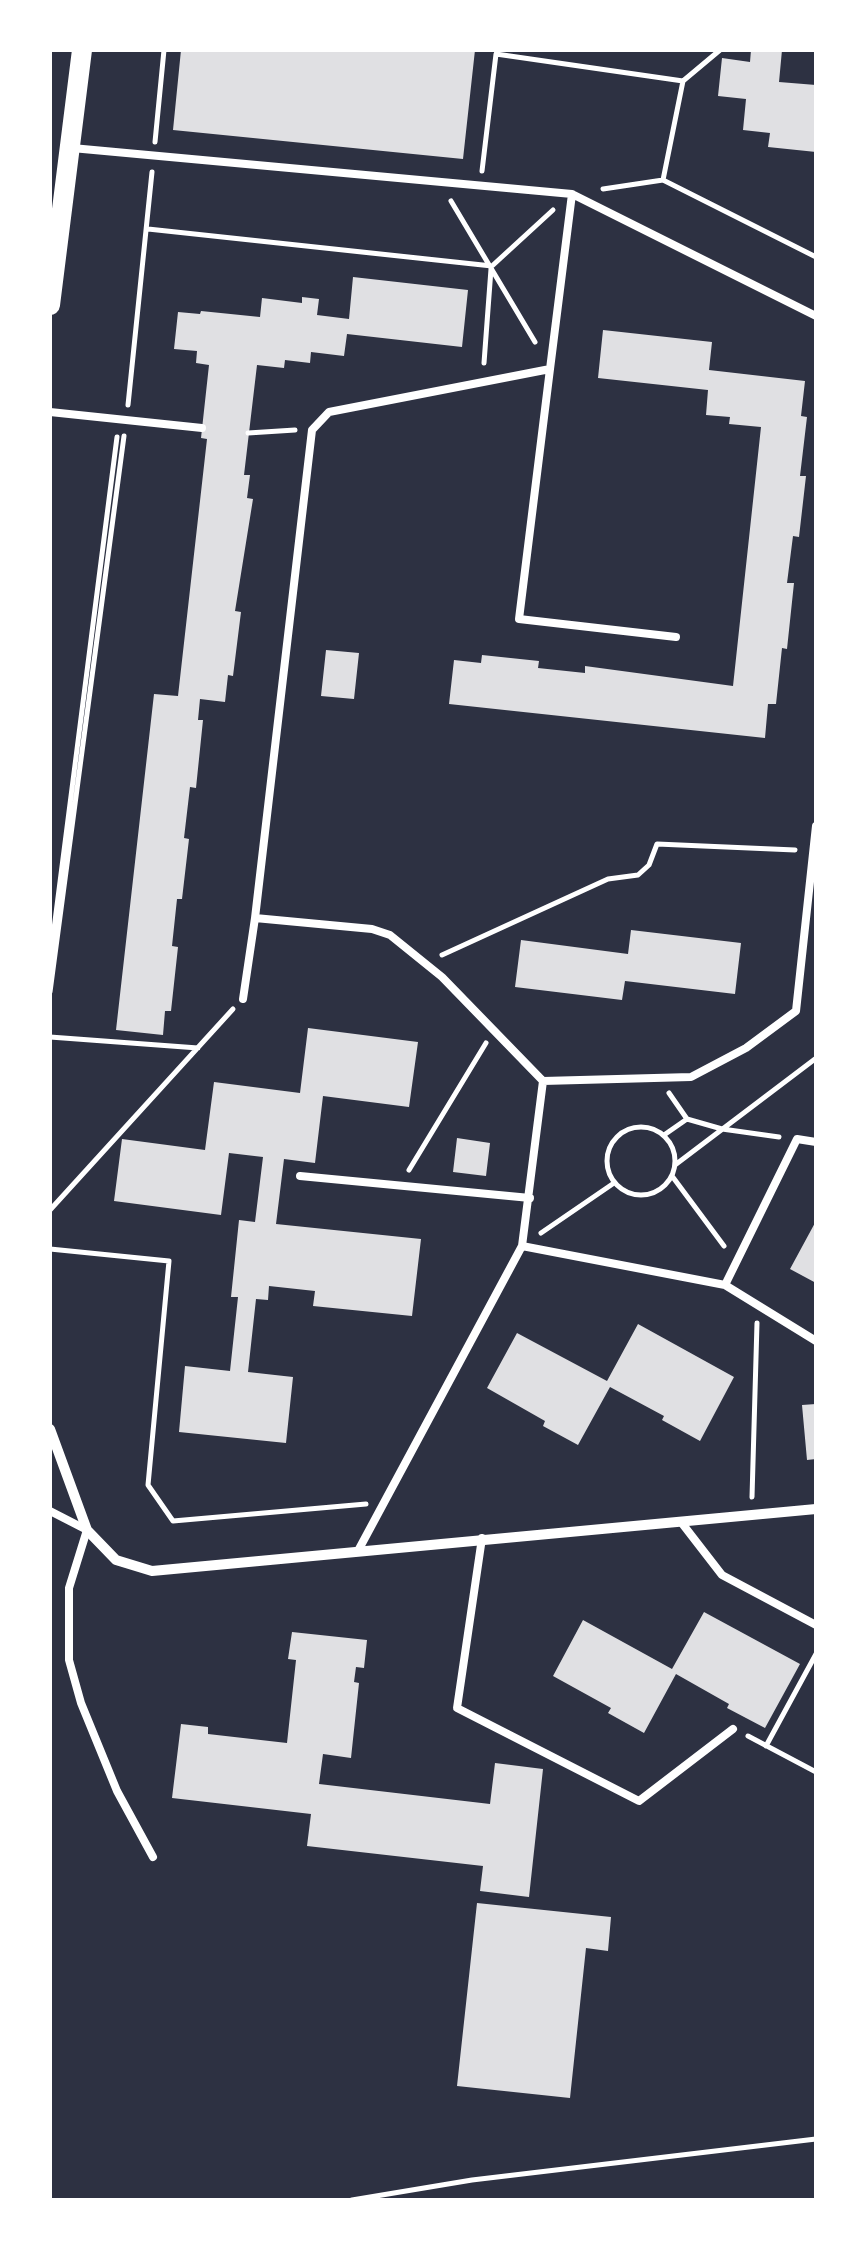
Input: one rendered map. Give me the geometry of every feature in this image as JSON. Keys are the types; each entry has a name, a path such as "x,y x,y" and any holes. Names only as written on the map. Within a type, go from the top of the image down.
{"main road":[{"path":"50,305 82,50"}],"street":[{"path":"50,1429 88,1530 116,1560 152,1570 816,1509"}],"lane":[{"path":"72,148 572,194 816,316"},
{"path":"572,194 520,620 676,637"},
{"path":"243,999 312,430 328,412 550,368"},
{"path":"50,412 202,428"},
{"path":"255,918 372,929 390,935 426,963 543,1082 691,1077 746,1048 796,1012 816,826"},
{"path":"359,1549 522,1246 543,1082"},
{"path":"725,1285 797,1139 816,1142"},
{"path":"300,1176 530,1198"},
{"path":"522,1246 725,1285 816,1341"},
{"path":"50,1511 88,1530 69,1588 69,1660 81,1703 116,1792 153,1857"},
{"path":"680,1522 722,1575 816,1625"},
{"path":"482,1538 458,1708 639,1801 733,1728"}],"path":[{"path":"50,992 147,229 164,50"},
{"path":"663,180 683,81 720,50"},
{"path":"481,185 496,52 683,81"},
{"path":"483,382 492,266 572,194 663,180 816,257"},
{"path":"439,181 550,368"},
{"path":"147,229 492,266"},
{"path":"50,960 123,420"},
{"path":"248,432 312,430"},
{"path":"426,963 608,879 638,875 649,864 657,844 814,851"},
{"path":"50,1210 243,999"},
{"path":"400,1186 493,1030"},
{"path":"50,1036 198,1048"},
{"path":"675,1166 816,1059"},
{"path":"659,1078 687,1120 797,1139"},
{"path":"664,1135 687,1120"},
{"path":"642,1126 664,1135 675,1154 675,1166 665,1186 644,1195 622,1190 614,1183 606,1162 608,1150 621,1132 642,1126"},
{"path":"672,1176 737,1262"},
{"path":"522,1246 614,1183"},
{"path":"50,1250 169,1261 148,1485 173,1521 384,1502"},
{"path":"751,1515 758,1306"},
{"path":"766,1746 816,1654"},
{"path":"733,1728 816,1772"},
{"path":"352,2200 472,2180 816,2138"}],"building":[{"path":"181,50 475,50 463,159 173,130"},
{"path":"751,50 782,50 779,82 816,85 816,152 768,147 770,133 743,130 746,99 718,96 722,58 750,62"},
{"path":"353,277 468,290 462,347 347,334 344,356 311,352 310,363 285,360 284,368 257,365 244,475 250,475 247,498 253,499 235,611 241,612 233,676 228,675 225,702 200,699 198,720 203,720 196,788 190,787 184,838 189,839 172,946 178,947 171,1011 165,1011 163,1035 116,1030 154,694 178,696 207,439 201,438 209,365 196,363 197,351 174,349 178,312 260,317 262,298 302,303 302,297 319,299 317,315 349,319"},
{"path":"603,330 712,342 709,370 805,381 801,416 807,417 800,476 806,476 799,537 793,536 787,583 794,583 787,649 782,648 776,704 768,704 765,738 449,704 454,660 481,663 482,655 539,661 538,668 585,673 585,666 733,686 761,427 729,424 730,417 706,415 708,390 598,378"},
{"path":"326,650 359,653 354,699 321,696"},
{"path":"631,930 741,943 735,994 625,981 622,1000 515,987 521,940 628,954"},
{"path":"308,1028 418,1042 409,1107 323,1096 315,1163 284,1159 276,1224 421,1239 412,1316 313,1306 315,1291 269,1286 268,1300 256,1299 248,1372 293,1377 286,1443 179,1432 185,1366 230,1371 238,1297 231,1297 239,1220 255,1222 263,1157 229,1153 221,1215 114,1201 122,1139 205,1150 214,1082 300,1093"},
{"path":"457,1138 490,1143 486,1176 453,1172"},
{"path":"816,1221 816,1283 790,1269"},
{"path":"638,1324 734,1377 700,1441 610,1387 578,1445 487,1388 517,1333 607,1381"},
{"path":"816,1404 816,1459 807,1460 802,1405"},
{"path":"704,1612 800,1664 765,1728 676,1674 644,1733 608,1713 611,1708 553,1676 583,1620 672,1669"},
{"path":"292,1632 367,1640 364,1668 356,1667 354,1682 359,1683 351,1758 323,1754 319,1784 490,1804 495,1763 543,1769 529,1897 480,1891 483,1866 307,1846 311,1814 172,1798 181,1724 208,1727 208,1734 287,1743 296,1660 288,1659"},
{"path":"477,1903 611,1917 608,1951 586,1948 570,2098 457,2086"}]}
